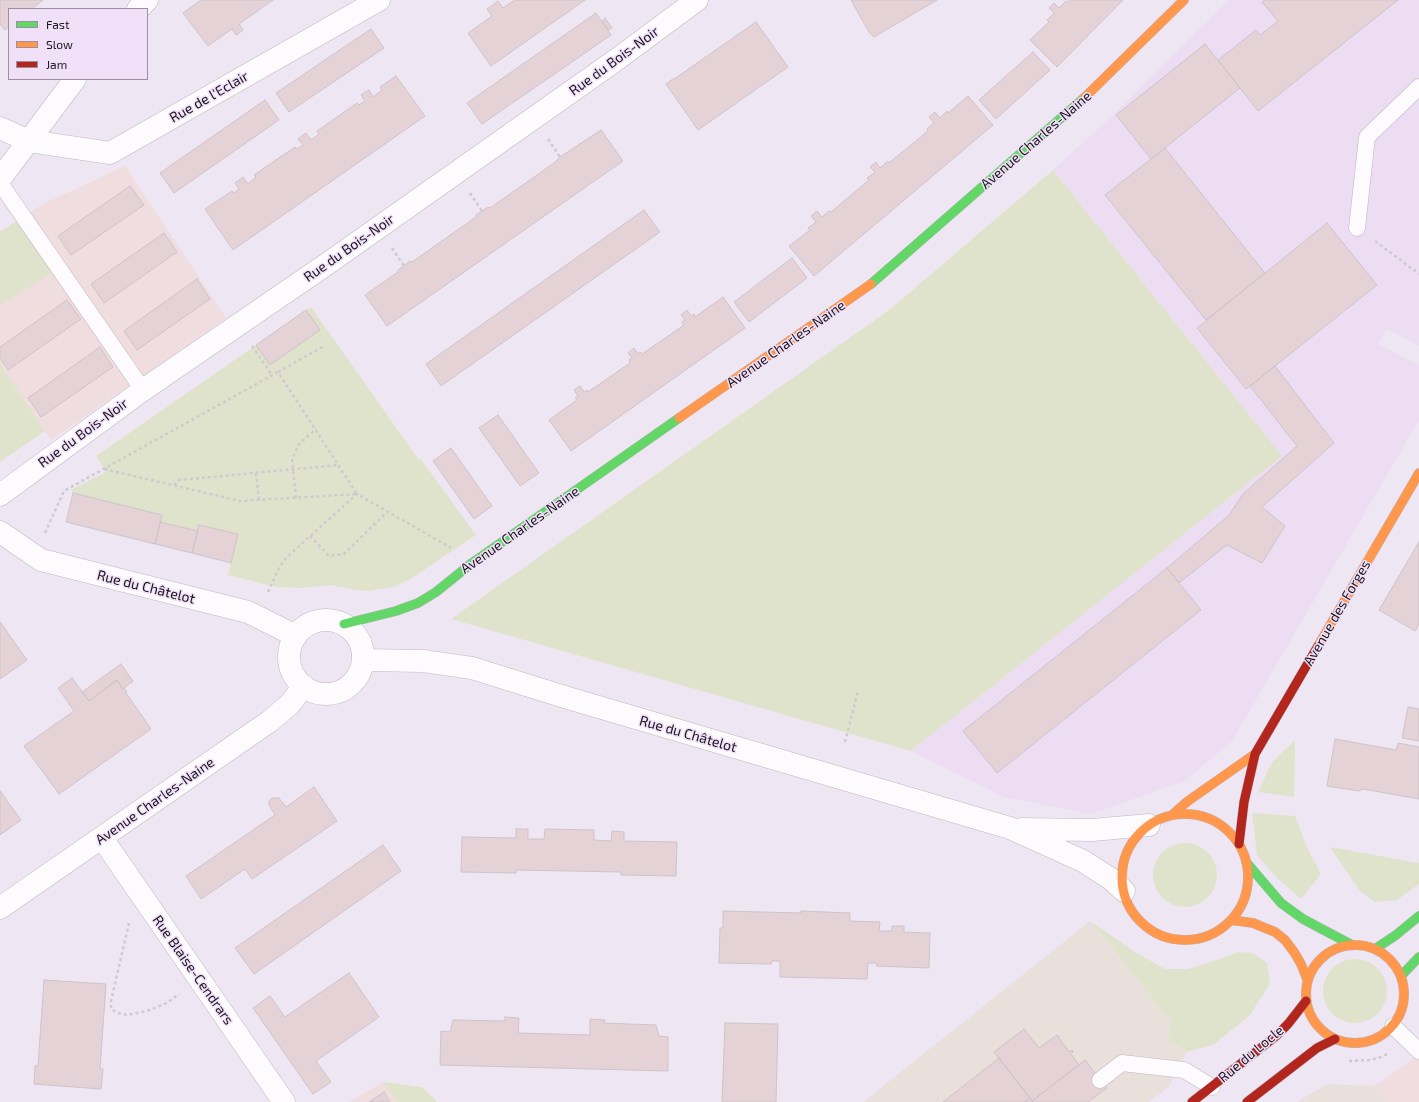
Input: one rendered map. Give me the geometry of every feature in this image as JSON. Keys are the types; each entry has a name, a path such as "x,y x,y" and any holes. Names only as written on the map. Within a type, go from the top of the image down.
{"main road":[{"name":"Avenue Charles-Naine","path":"344,624 396,611 418,603 436,592 472,563 871,284 1089,94 1184,0"},
{"name":"Avenue des Forges","path":"1239,844 1244,802 1254,754 1419,473"},
{"name":"Avenue des Forges","path":"1172,815 1188,801 1254,754"},
{"path":"1188,814 1203,816 1217,822 1229,832 1239,844 1246,862 1248,878 1246,893 1240,907 1231,920 1221,928 1211,934 1199,938 1187,939 1163,936 1152,930 1142,923 1128,903 1124,891 1122,879 1126,854 1132,843 1149,825 1172,815 1188,814"},
{"path":"1246,862 1281,903 1303,919 1352,945"},
{"path":"1375,949 1396,935 1419,916"},
{"path":"1231,920 1265,926 1275,932 1285,940 1294,952 1308,979"},
{"path":"1364,945 1375,949 1384,953 1391,960 1397,967 1401,976 1405,996 1401,1012 1393,1026 1386,1033 1376,1039 1366,1042 1345,1042 1335,1039 1315,1024 1309,1012 1306,1001 1306,990 1312,969 1324,956 1340,947 1364,945"},
{"path":"1401,976 1419,957"},
{"name":"Rue du Locle","path":"1192,1102 1276,1036 1288,1024 1306,1001"},
{"path":"1247,1102 1317,1048 1335,1039"}],"street":[{"path":"139,8 147,0"},
{"name":"Rue de l'Eclair","path":"0,128 30,141 110,153 379,0"},
{"name":"Rue du Bois-Noir","path":"0,495 143,390 324,266 616,60 698,0"},
{"path":"0,180 75,80"},
{"name":"Rue du Châtelot","path":"0,532 41,560 248,612 296,636"},
{"path":"323,620 334,620 344,624 359,639 363,660 360,670 355,680 336,692 314,692 304,686 296,678 291,668 289,657 291,645 303,628 312,623 323,620"},
{"name":"Rue du Châtelot","path":"363,660 423,661 472,668 568,698 1010,828 1083,861 1111,879 1124,891"},
{"name":"Avenue Charles-Naine","path":"0,908 270,721 290,704 304,686"},
{"name":"Rue du Châtelot","path":"1010,828 1092,830 1149,825"},
{"name":"Rue Blaise-Cendrars","path":"102,838 284,1102"}],"lane":[{"path":"1357,228 1367,137 1419,88"},
{"path":"0,183 143,390"},
{"path":"1393,1026 1419,1051"},
{"path":"1100,1080 1122,1064 1184,1070 1212,1087"}],"path":[{"path":"549,141 560,157"},
{"path":"471,196 482,211"},
{"path":"1357,228 1419,274"},
{"path":"393,249 404,266"},
{"path":"44,535 64,491 324,346"},
{"path":"253,348 272,376"},
{"path":"278,372 357,494 460,553 472,563"},
{"path":"296,498 292,459 299,444 316,429"},
{"path":"173,486 179,480 339,465"},
{"path":"104,469 240,501 357,494"},
{"path":"256,473 258,500"},
{"path":"268,592 280,566 287,557 357,494"},
{"path":"310,536 329,556 344,554 388,511"},
{"path":"845,742 858,691"},
{"path":"129,920 111,1001 111,1009 118,1013 127,1015 147,1011 167,1003 184,990"},
{"path":"1345,1061 1370,1060 1381,1057 1392,1051 1406,1039"}],"shaded area":[{"path":"1229,0 1265,0 1263,2 1278,21 1260,35 1256,30 1218,60 1204,45 1116,115 1151,159 1105,195 1206,320 1197,328 1245,389 1250,386 1297,446 1243,494 1229,515 1167,568 964,731 997,773 1201,610 1179,583 1227,545 1262,563 1285,526 1262,507 1334,443 1275,366 1377,285 1327,223 1265,273 1165,148 1240,88 1258,111 1398,0 1419,0 1419,346 1387,329 1378,344 1419,365 1419,420 1232,741 1185,781 1091,814 1004,797 911,751 1282,456 1053,170 1109,119"},
{"path":"125,166 226,318 51,440 0,363 0,306 52,272 17,221 43,204"},
{"path":"1090,921 1171,1022 1168,1039 1187,1052 1169,1087 1149,1102 863,1102"},
{"path":"1419,1054 1419,1102 1390,1102 1375,1086"},
{"path":"383,1082 397,1102 349,1102"},
{"path":"1327,1084 1375,1086 1390,1102 1297,1102"}],"green space":[{"path":"1053,170 1282,456 911,751 451,619 889,310"},
{"path":"17,221 53,272 0,306 0,231"},
{"path":"311,307 419,460 420,458 476,535 412,578 394,587 369,591 330,585 303,588 277,587 228,575 238,534 199,525 198,531 160,522 162,515 73,493 71,490 106,472 96,456"},
{"path":"0,363 45,431 0,462"},
{"path":"1295,740 1294,797 1258,792 1272,762"},
{"path":"1252,813 1295,816 1306,845 1321,874 1301,899 1278,879 1257,855"},
{"path":"1179,843 1191,843 1208,852 1215,863 1217,875 1215,887 1208,898 1191,907 1179,907 1167,902 1158,893 1153,881 1153,869 1158,857 1167,848"},
{"path":"1330,847 1419,863 1419,884 1397,900 1375,902 1360,891"},
{"path":"1090,921 1135,952 1165,969 1188,969 1239,952 1253,953 1267,963 1270,984 1249,1016 1213,1045 1187,1052 1168,1039 1171,1022"},
{"path":"1349,959 1361,959 1378,968 1385,979 1387,991 1385,1003 1378,1014 1361,1023 1349,1023 1337,1018 1328,1009 1323,997 1323,985 1328,973 1337,964"},
{"path":"383,1082 422,1087 437,1102 397,1102"}],"building":[{"path":"0,0 43,0 33,8 8,8 8,28 5,30 0,24"},
{"path":"201,0 273,0 239,24 243,30 238,34 236,35 232,29 208,46 183,13"},
{"path":"515,0 585,0 491,66 468,33 492,16 487,9 498,1 503,8"},
{"path":"851,0 937,0 874,37 869,32"},
{"path":"1070,0 1123,0 1057,67 1030,40 1049,22 1047,20 1054,13 1049,8 1054,3 1059,8 1066,1 1068,2"},
{"path":"1265,0 1398,0 1258,111 1218,60 1256,30 1260,35 1278,21 1262,2"},
{"path":"596,13 611,35 482,124 467,103"},
{"path":"605,18 612,28 608,30 602,21"},
{"path":"756,22 788,67 698,130 666,84"},
{"path":"371,29 384,48 289,112 276,93"},
{"path":"1205,44 1240,88 1151,159 1116,115"},
{"path":"1033,52 1050,70 996,119 979,100"},
{"path":"396,76 425,116 233,250 205,209 232,191 234,193 239,189 235,183 243,177 248,184 256,177 254,175 295,147 297,149 303,145 298,139 306,133 311,140 319,134 317,131 357,103 359,105 365,101 361,95 369,90 373,97 382,90 380,87"},
{"path":"968,96 993,125 814,276 789,246 810,230 808,228 816,222 811,216 817,211 822,217 829,211 831,212 869,180 867,178 875,172 870,167 876,162 880,168 888,161 889,163 928,131 927,129 934,123 929,117 935,112 940,118"},
{"path":"265,100 279,120 174,193 160,173"},
{"path":"601,130 623,161 387,326 365,295 398,272 398,270 410,261 412,262 476,217 476,215 488,207 490,208 554,163 560,157"},
{"path":"1165,148 1265,273 1206,320 1105,195"},
{"path":"130,186 144,205 71,255 58,236"},
{"path":"644,210 660,232 441,386 426,364"},
{"path":"1327,223 1377,285 1246,389 1197,328"},
{"path":"164,233 177,252 104,303 91,284"},
{"path":"792,258 807,278 749,322 734,302"},
{"path":"197,279 210,299 137,350 124,331"},
{"path":"723,297 745,328 571,451 549,420 577,400 575,398 578,396 574,390 580,386 584,392 587,390 588,392 630,363 629,360 632,358 628,353 634,348 638,354 640,352 642,354 684,325 682,322 685,320 681,315 687,310 691,316 694,314 695,317"},
{"path":"67,300 81,319 8,370 0,358 0,347"},
{"path":"306,310 320,330 270,365 256,345"},
{"path":"100,347 113,367 41,417 28,398"},
{"path":"1275,366 1334,443 1262,507 1285,526 1262,563 1227,545 1179,583 1167,568 1229,515 1243,494 1297,446 1250,386"},
{"path":"498,415 539,473 520,486 479,428"},
{"path":"451,448 492,506 474,519 433,461"},
{"path":"73,493 162,515 155,544 66,522"},
{"path":"160,522 198,531 192,553 155,544"},
{"path":"199,525 238,534 231,563 192,553"},
{"path":"1419,542 1419,624 1415,631 1379,610"},
{"path":"1167,568 1201,610 997,773 963,731"},
{"path":"0,622 27,660 0,679"},
{"path":"121,664 133,681 123,689 117,680 89,701 82,692"},
{"path":"72,678 89,701 117,680 127,692 126,693 151,729 59,794 24,746 74,711 58,688"},
{"path":"1408,707 1419,709 1419,741 1402,738"},
{"path":"1335,739 1396,750 1398,743 1419,747 1419,799 1363,789 1359,791 1327,786"},
{"path":"314,787 337,821 252,879 245,869 201,899 186,876 275,815 269,805 269,801 272,798 279,798 286,807"},
{"path":"0,791 21,820 0,835"},
{"path":"516,829 528,829 528,839 544,839 545,829 594,830 594,840 611,841 612,831 624,832 624,841 677,842 676,876 621,875 621,872 516,870 516,873 461,872 462,837 516,838"},
{"path":"383,845 401,871 254,974 235,948"},
{"path":"723,911 801,913 801,911 850,913 850,921 880,922 879,931 892,931 892,926 904,926 904,932 930,933 929,968 877,966 876,963 868,963 867,979 780,977 780,961 772,961 771,964 719,963 720,928 723,928"},
{"path":"349,973 379,1017 316,1061 331,1082 313,1094 253,1008 270,996 285,1017"},
{"path":"44,980 106,984 100,1069 103,1069 101,1089 34,1084 35,1066 38,1066"},
{"path":"505,1017 519,1018 518,1033 590,1035 590,1019 605,1020 604,1023 656,1025 659,1036 668,1037 668,1071 440,1065 441,1031 450,1032 453,1020 505,1021"},
{"path":"725,1023 778,1024 776,1102 722,1102"},
{"path":"1024,1029 1039,1048 1057,1035 1069,1052 1072,1050 1073,1052 1071,1054 1079,1065 1032,1101 994,1052"},
{"path":"999,1058 1030,1098 1024,1102 943,1102"},
{"path":"1085,1060 1107,1088 1088,1102 1024,1102 1030,1098 1032,1101"},
{"path":"384,1092 390,1102 369,1102"}],"traffic: fast":[{"path":"871,284 1084,98"},
{"path":"344,624 396,611 418,603 436,592 472,563 679,418"},
{"path":"1246,862 1281,903 1303,919 1352,945"},
{"path":"1375,949 1396,935 1419,916"},
{"path":"1401,976 1419,957"}],"traffic: slow":[{"path":"1084,98 1184,0"},
{"path":"679,418 871,284"},
{"path":"1318,646 1419,473"},
{"path":"1172,815 1188,801 1255,754"},
{"path":"1185,814 1209,819 1220,825 1233,837 1243,853 1248,877 1243,901 1237,912 1225,925 1209,935 1185,940 1161,935 1150,929 1137,917 1127,901 1122,877 1127,853 1133,842 1145,829 1161,819 1185,814"},
{"path":"1231,920 1253,923 1275,932 1285,940 1294,952 1307,979"},
{"path":"1355,945 1374,948 1390,959 1401,975 1404,994 1401,1013 1390,1029 1374,1040 1355,1043 1336,1040 1320,1029 1309,1013 1306,994 1309,975 1320,959 1336,948 1355,945"}],"traffic: jam":[{"path":"1239,844 1244,802 1255,754 1318,646"},
{"path":"1192,1102 1276,1036 1288,1024 1306,1001"},
{"path":"1247,1102 1317,1048 1335,1039"}]}
